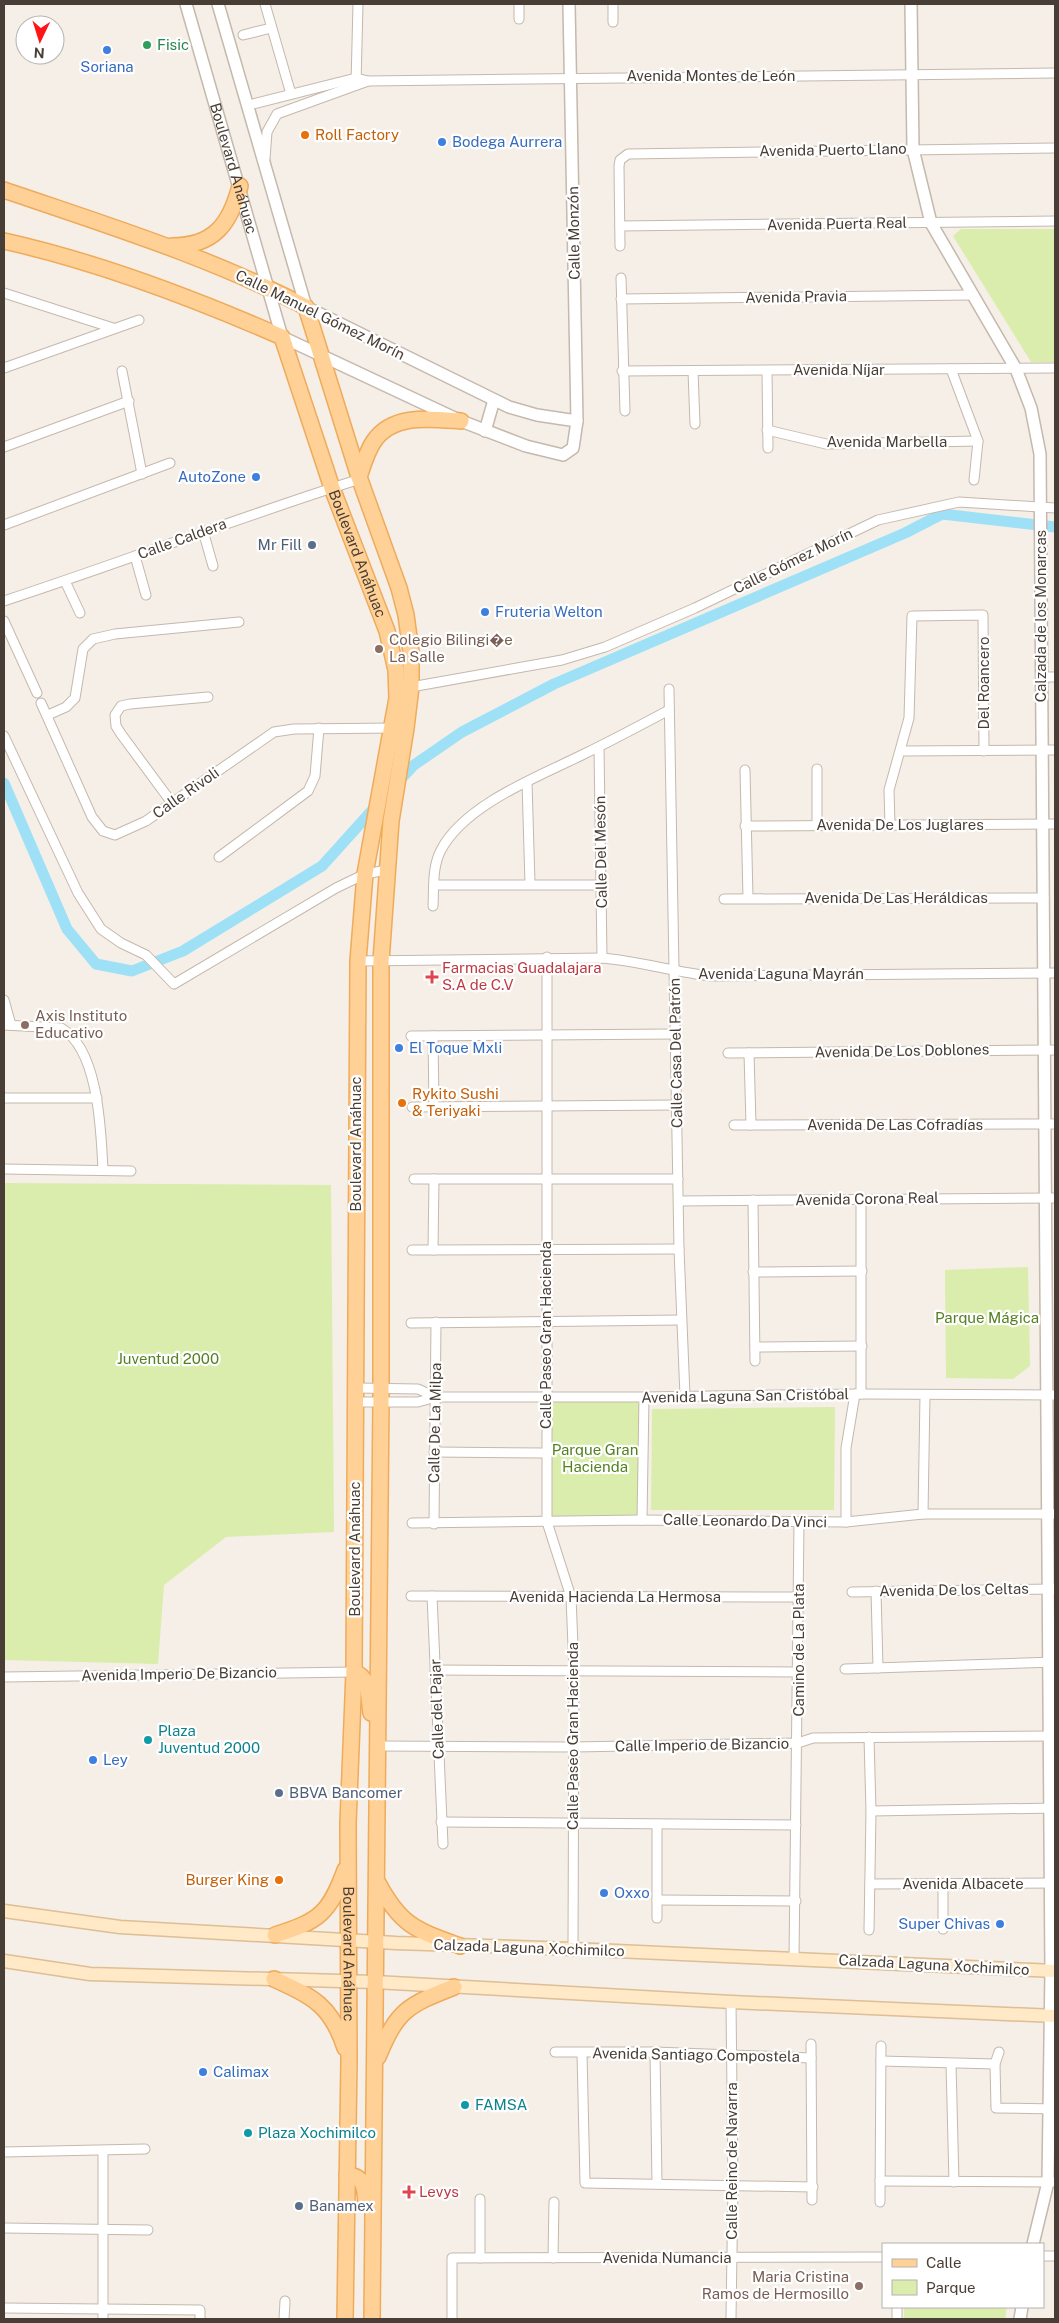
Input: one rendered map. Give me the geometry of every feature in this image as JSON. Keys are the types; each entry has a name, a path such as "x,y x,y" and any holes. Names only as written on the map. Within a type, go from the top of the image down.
{"main road":[{"path":"168,246 194,244 207,240 218,232 234,207 240,186"},
{"name":"Calle Manuel Gómez Morín","path":"5,192 168,246 267,287 306,307"},
{"path":"4,241 88,264 161,289 282,337"},
{"name":"Boulevard Anáhuac","path":"306,307 320,355 360,478 378,525 406,615 411,652 410,687 379,796 365,874 358,961 355,1158 354,1672 348,1861 350,1981 345,2319"},
{"name":"Boulevard Anáhuac","path":"282,337 332,488 391,645 397,689 399,728 399,771 391,821 382,961 377,1942 372,2319"},
{"path":"360,478 373,442 382,431 391,426 418,419 461,421"},
{"path":"354,1672 362,1675 366,1680 378,1746"},
{"path":"274,1935 303,1926 324,1912 336,1895 348,1861"},
{"path":"376,1879 388,1903 404,1921 421,1932 460,1946"},
{"name":"Calzada Laguna Xochimilco","path":"4,1911 89,1924 377,1942 573,1948 1053,1971"},
{"path":"4,1920 66,1926 89,1924"},
{"path":"4,1961 90,1974 375,1982 731,2002 1053,2016"},
{"path":"274,1979 304,1994 326,2009 338,2027 349,2062"},
{"path":"374,2065 384,2042 401,2014 410,2006 454,1987"},
{"path":"347,2174 358,2176 365,2188 369,2279 372,2296"}],"street":[{"name":"Boulevard Anáhuac","path":"186,4 282,337"},
{"name":"Boulevard Anáhuac","path":"218,4 249,105 306,307"},
{"path":"265,4 291,94"},
{"path":"356,82 358,4"},
{"path":"519,4 519,19"},
{"name":"Calle Monzón","path":"485,431 526,446 563,456 573,448 577,421 569,4"},
{"path":"613,4 613,22"},
{"name":"Calzada de los Monarcas","path":"911,4 913,149 931,223 1016,369 1030,408 1040,454 1044,898 1049,973 1050,1050 1053,2109 1052,2182 1033,2243"},
{"path":"243,35 271,28"},
{"name":"Avenida Montes de León","path":"249,105 291,94 368,81 570,77 1055,73"},
{"name":"Avenida Montes de León","path":"265,162 267,132 277,114 356,82"},
{"name":"Avenida Puerto Llano","path":"620,226 619,166 624,156 636,152 1055,148"},
{"name":"Avenida Puerta Real","path":"620,226 1055,221"},
{"path":"620,226 620,246"},
{"path":"621,278 622,371 625,411"},
{"path":"4,293 113,328"},
{"name":"Avenida Pravia","path":"621,298 972,295"},
{"name":"Calle Manuel Gómez Morín","path":"306,307 494,400 529,414 577,421"},
{"path":"4,368 139,320"},
{"path":"282,337 485,431 494,400"},
{"name":"Avenida Níjar","path":"622,371 1055,368"},
{"path":"952,369 978,441 974,480"},
{"path":"122,371 142,474"},
{"path":"693,371 695,424"},
{"path":"767,371 768,448"},
{"path":"4,447 129,401"},
{"name":"Avenida Marbella","path":"767,430 826,444 978,441"},
{"path":"4,525 170,464"},
{"name":"Calle Caldera","path":"4,601 360,478"},
{"name":"Calle Gómez Morín","path":"410,687 582,655 621,641 696,608 878,520 959,502 1041,511 1055,508"},
{"path":"203,531 213,566"},
{"path":"135,556 146,596"},
{"path":"65,581 80,613"},
{"name":"Del Roancero","path":"901,751 909,718 912,616 983,615 984,751"},
{"path":"4,621 37,693"},
{"path":"48,715 66,706 75,698 83,649 93,639 115,634 239,622"},
{"path":"1041,677 1055,677"},
{"name":"Calle Casa Del Patrón","path":"668,689 679,1249 685,1396"},
{"path":"172,803 121,734 116,726 114,715 122,706 130,704 208,697"},
{"name":"Calle Rivoli","path":"42,703 92,817 103,831 115,835 123,834 172,803 274,732 319,728 399,728"},
{"path":"434,906 434,869 441,850 458,828 484,807 527,782 669,710"},
{"path":"218,857 308,791 315,776 319,728"},
{"path":"4,736 78,893 90,913 101,929 111,937 146,955 174,984 316,899 365,874 387,870"},
{"name":"Calle Del Mesón","path":"599,747 602,958"},
{"path":"890,825 889,790 901,751 1055,750"},
{"path":"817,768 817,825"},
{"path":"744,770 748,898"},
{"path":"527,782 530,884"},
{"name":"Avenida De Los Juglares","path":"745,826 1055,824"},
{"path":"434,885 602,885"},
{"name":"Avenida De Las Heráldicas","path":"724,898 1044,898"},
{"name":"Avenida Laguna Mayrán","path":"358,961 547,957 602,958 635,962 675,972 711,976 1049,973"},
{"name":"Calle Paseo Gran Hacienda","path":"547,957 545,1453 547,1522 571,1597 574,1671 573,1948"},
{"path":"4,1000 7,1025 61,1028 70,1035 86,1064 97,1098 102,1170"},
{"path":"411,1036 675,1034"},
{"path":"433,1036 434,1107"},
{"name":"Avenida De Los Doblones","path":"728,1054 1050,1050"},
{"path":"749,1053 751,1125"},
{"path":"4,1098 97,1098"},
{"path":"412,1107 677,1105"},
{"name":"Avenida De Las Cofradías","path":"734,1125 1050,1124"},
{"path":"4,1169 130,1171"},
{"path":"414,1179 678,1178"},
{"path":"433,1250 434,1179"},
{"path":"846,1522 846,1448 858,1394 862,1346 861,1198"},
{"name":"Avenida Corona Real","path":"679,1201 861,1198 1050,1198"},
{"path":"752,1200 754,1361"},
{"path":"412,1250 679,1249"},
{"path":"753,1272 862,1271"},
{"path":"411,1322 681,1320"},
{"name":"Calle De La Milpa","path":"434,1524 436,1322"},
{"path":"755,1347 862,1346"},
{"name":"Avenida Laguna San Cristóbal","path":"356,1395 381,1395 418,1390 436,1397"},
{"name":"Avenida Laguna San Cristóbal","path":"356,1395 381,1395 418,1402 436,1397 858,1394 1051,1395"},
{"path":"924,1514 925,1395"},
{"path":"642,1520 644,1397"},
{"path":"434,1452 545,1453"},
{"name":"Calle Leonardo Da Vinci","path":"412,1523 642,1520 846,1522 924,1514 1052,1514"},
{"name":"Camino de La Plata","path":"794,1958 799,1672 799,1522"},
{"name":"Avenida De los Celtas","path":"852,1592 1052,1590"},
{"path":"876,1591 878,1668"},
{"name":"Avenida Hacienda La Hermosa","path":"411,1596 799,1597"},
{"name":"Calle del Pajar","path":"432,1596 443,1844"},
{"path":"844,1669 1052,1662"},
{"path":"435,1670 799,1672"},
{"name":"Avenida Imperio De Bizancio","path":"4,1677 354,1672"},
{"name":"Calle Imperio de Bizancio","path":"378,1746 574,1747 798,1743 813,1738 1052,1736"},
{"path":"869,1738 871,1811 869,1930"},
{"path":"871,1811 1053,1808"},
{"path":"441,1822 796,1825"},
{"path":"657,1918 658,1824"},
{"name":"Avenida Albacete","path":"870,1884 1053,1883"},
{"path":"943,1884 943,1929"},
{"path":"657,1900 796,1901"},
{"name":"Calle Reino de Navarra","path":"730,2319 733,2185 731,2002"},
{"path":"811,2044 812,2200"},
{"path":"880,2202 881,2046"},
{"name":"Avenida Santiago Compostela","path":"555,2052 655,2052 811,2058"},
{"path":"582,2052 585,2183 813,2186"},
{"path":"655,2052 657,2184"},
{"path":"999,2052 995,2064 996,2108 1053,2109"},
{"path":"881,2061 995,2064"},
{"path":"951,2064 954,2182"},
{"path":"4,2152 145,2149"},
{"path":"103,2150 103,2319"},
{"path":"880,2181 1052,2182"},
{"path":"480,2199 480,2258"},
{"path":"553,2258 554,2202"},
{"path":"4,2228 148,2230"},
{"name":"Avenida Numancia","path":"452,2319 452,2258 882,2257"},
{"path":"284,2319 285,2301"},
{"path":"4,2308 103,2307 200,2315"}],"green space":[{"path":"961,229 1055,229 1055,362 1031,362 953,236"},
{"name":"Juventud 2000","path":"4,1183 331,1185 334,1532 226,1537 164,1585 158,1664 4,1660"},
{"name":"Parque Mágica","path":"1028,1267 1030,1366 1013,1379 946,1378 945,1270"},
{"name":"Parque Gran Hacienda","path":"550,1400 639,1401 639,1516 551,1518"},
{"path":"835,1407 834,1510 651,1510 652,1409"},
{"path":"904,2308 1007,2308 1005,2319 904,2319"}],"waterway":[{"path":"396,784 414,765 462,732 554,684 905,533 942,514 1055,527"},
{"path":"4,783 67,929 96,964 132,971 183,951 322,866 377,805"}],"place":[{"name":"Fisic","path":"147,45"},
{"name":"Soriana","path":"107,50"},
{"name":"Roll Factory","path":"305,135"},
{"name":"Bodega Aurrera","path":"442,142"},
{"name":"AutoZone","path":"256,477"},
{"name":"Mr Fill","path":"312,545"},
{"name":"Fruteria Welton","path":"485,612"},
{"name":"Colegio Bilingi�e La Salle","path":"379,649"},
{"name":"Farmacias Guadalajara S.A de C.V","path":"432,977"},
{"name":"Axis Instituto Educativo","path":"25,1025"},
{"name":"El Toque Mxli","path":"399,1048"},
{"name":"Rykito Sushi & Teriyaki","path":"402,1103"},
{"name":"Plaza Juventud 2000","path":"148,1740"},
{"name":"Ley","path":"93,1760"},
{"name":"BBVA Bancomer","path":"279,1793"},
{"name":"Burger King","path":"279,1880"},
{"name":"Oxxo","path":"604,1893"},
{"name":"Super Chivas","path":"1000,1924"},
{"name":"Calimax","path":"203,2072"},
{"name":"FAMSA","path":"465,2105"},
{"name":"Plaza Xochimilco","path":"248,2133"},
{"name":"Levys","path":"409,2192"},
{"name":"Banamex","path":"299,2206"},
{"name":"Maria Cristina Ramos de Hermosillo","path":"859,2286"}]}
